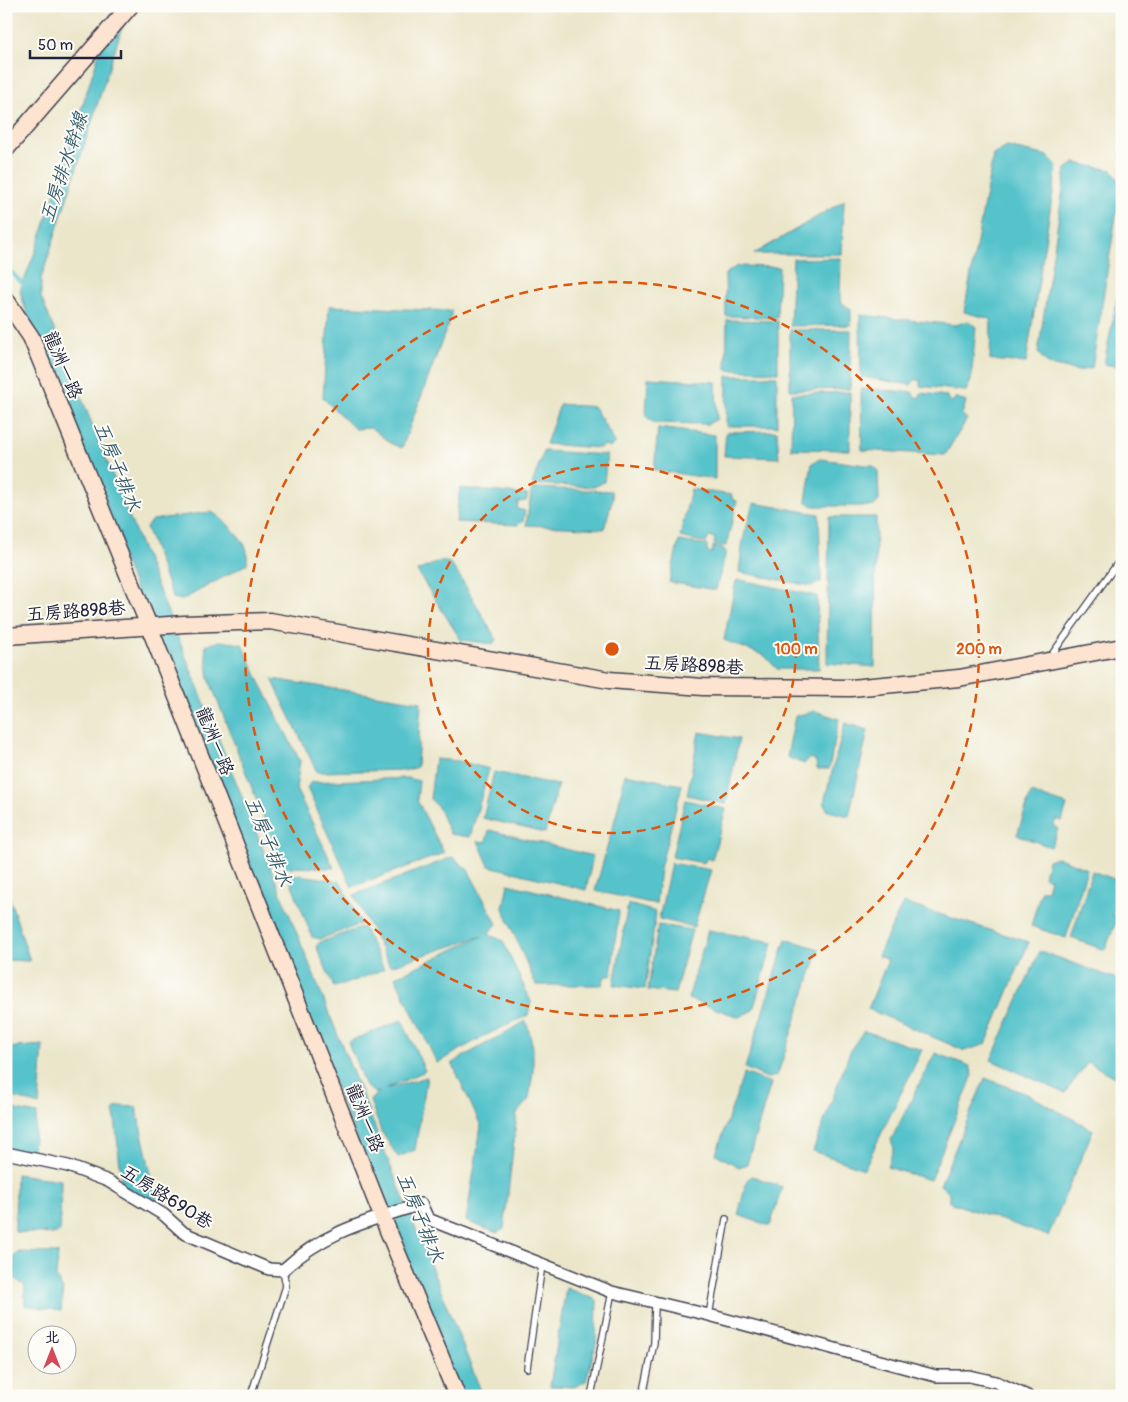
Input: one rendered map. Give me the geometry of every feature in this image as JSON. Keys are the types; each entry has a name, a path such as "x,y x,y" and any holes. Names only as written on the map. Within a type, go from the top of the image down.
{"street":[{"path":"6,149 130,6"},
{"name":"龍洲一路","path":"6,300 31,337 382,1216 457,1396"},
{"name":"五房路898巷","path":"6,636 148,626 270,621 609,680 703,687 851,688 959,678 1122,647"},
{"name":"五房路690巷","path":"6,1153 68,1166 108,1180 164,1215 184,1233 269,1269 283,1270"},
{"path":"283,1270 327,1237 354,1225 421,1204 428,1219 612,1292 710,1315 936,1376 969,1376 996,1382 1027,1396"}],"lane":[{"path":"1046,662 1122,557"},
{"path":"710,1315 726,1219"},
{"path":"527,1368 542,1264"},
{"path":"252,1392 286,1286 283,1270"},
{"path":"592,1396 612,1292"},
{"path":"644,1396 654,1343 655,1303"}],"water":[{"name":"五房排水幹線","path":"114,6 129,6 41,279 41,297 483,1396 460,1396 34,337 20,291 40,239"},
{"path":"1007,147 1048,156 1057,166 1026,363 990,360 991,319 964,312 993,155"},
{"path":"1075,163 1112,170 1121,184 1092,368 1078,371 1049,365 1038,353 1066,169"},
{"path":"844,201 842,254 754,254"},
{"path":"841,258 840,301 851,310 851,325 790,326 793,259"},
{"path":"737,266 779,267 777,318 726,316 725,274"},
{"path":"1122,274 1122,367 1104,364"},
{"path":"329,306 453,311 402,448 392,444 371,428 355,429 323,398"},
{"path":"860,315 956,325 968,321 976,327 971,381 966,391 920,386 920,380 914,380 911,385 861,377"},
{"path":"727,320 778,321 778,372 726,370"},
{"path":"790,330 851,330 850,389 790,390"},
{"path":"727,376 777,376 777,426 726,426"},
{"path":"648,378 716,382 717,419 708,424 654,423 646,416"},
{"path":"861,389 912,392 914,396 919,398 921,393 947,396 948,400 952,402 956,397 966,402 962,414 967,419 945,455 862,450"},
{"path":"850,392 850,450 791,449 792,394"},
{"path":"560,404 594,407 615,442 610,448 604,445 599,448 546,444"},
{"path":"658,428 715,435 715,479 654,470"},
{"path":"777,431 779,458 724,456 726,432"},
{"path":"544,451 607,455 604,482 594,487 532,484"},
{"path":"820,459 873,466 878,471 879,501 874,506 813,506 806,501 812,463"},
{"path":"460,488 528,495 526,501 518,502 517,509 525,511 523,521 517,525 456,522"},
{"path":"532,488 611,491 613,498 604,529 526,525"},
{"path":"691,489 732,495 732,499 737,501 726,546 714,544 715,538 709,537 706,543 680,537"},
{"path":"753,503 819,514 821,582 811,586 739,572 743,540"},
{"path":"210,512 225,521 244,544 247,550 247,564 182,600 173,598 146,527 152,520"},
{"path":"829,517 876,517 875,667 827,663"},
{"path":"679,541 707,545 707,552 712,553 713,546 723,548 726,552 716,590 669,582"},
{"path":"441,561 450,563 462,580 496,639 493,644 461,640 417,571"},
{"path":"741,580 817,596 819,669 777,669 765,656 724,640 736,581"},
{"path":"219,641 242,644 300,761 296,789 334,868 283,867 209,679 205,646"},
{"path":"272,679 421,702 417,767 408,770 317,772"},
{"path":"815,711 839,719 829,769 817,769 816,761 810,758 804,764 787,757 795,716"},
{"path":"845,723 868,730 849,816 828,811 824,802"},
{"path":"699,732 739,739 726,804 687,795"},
{"path":"435,759 459,761 489,769 470,837 450,834 438,807 430,799"},
{"path":"494,772 558,785 545,833 483,818"},
{"path":"625,774 682,785 660,868 656,904 595,891 617,812"},
{"path":"407,778 419,781 417,800 444,853 352,887 307,788 311,782"},
{"path":"1031,793 1067,805 1062,821 1057,819 1053,825 1058,829 1051,847 1017,835"},
{"path":"685,800 726,809 712,860 707,858 704,863 672,857"},
{"path":"489,830 593,856 586,890 489,866 478,841 486,842"},
{"path":"453,857 468,870 497,924 488,934 503,941 531,1002 528,1015 484,1036 437,1063 395,977 482,936 390,966 354,895"},
{"path":"1057,857 1087,869 1066,938 1031,926 1041,890 1047,890 1050,879 1044,877 1048,860"},
{"path":"671,863 711,870 694,927 659,919"},
{"path":"1092,871 1122,882 1122,906 1117,905 1112,915 1118,917 1105,950 1071,938"},
{"path":"293,874 340,881 361,924 320,939 312,937 289,877"},
{"path":"508,884 619,911 611,976 605,976 602,985 536,985 503,908"},
{"path":"6,887 30,961 6,960"},
{"path":"903,903 1029,942 986,1044 965,1051 868,1009 888,960 878,956"},
{"path":"628,904 656,912 645,989 614,985"},
{"path":"658,925 692,930 675,993 648,990"},
{"path":"363,927 384,969 334,987 316,946 320,942"},
{"path":"708,930 773,942 753,1010 739,1017 688,999"},
{"path":"786,939 819,949 777,1076 767,1078 745,1068"},
{"path":"1040,951 1122,981 1122,1066 1116,1078 1088,1062 1065,1093 991,1060"},
{"path":"402,1020 425,1071 385,1089 427,1077 415,1150 398,1157 381,1131 370,1100 379,1092 375,1093 365,1086 348,1042"},
{"path":"526,1021 533,1047 533,1071 529,1099 517,1113 504,1229 497,1233 466,1221 481,1126 452,1063"},
{"path":"864,1031 922,1050 864,1169 813,1151 851,1049"},
{"path":"43,1045 39,1105 6,1095 6,1048"},
{"path":"935,1053 970,1066 973,1075 930,1180 887,1167 894,1148 891,1140"},
{"path":"744,1073 771,1083 747,1164 739,1167 716,1154"},
{"path":"985,1078 1027,1094 1093,1130 1048,1236 949,1202 949,1193 940,1185"},
{"path":"119,1106 136,1107 159,1209 122,1185 114,1109"},
{"path":"6,1108 37,1114 32,1155 6,1150"},
{"path":"16,1174 61,1180 60,1231 55,1234 15,1232"},
{"path":"752,1176 782,1187 770,1226 738,1215 747,1180"},
{"path":"19,1252 58,1253 56,1279 63,1288 61,1311 25,1305 25,1286 14,1278 14,1256"},
{"path":"566,1288 597,1300 596,1344 586,1381 574,1387 550,1386"}],"waterway":[{"path":"6,267 25,286"}],"water label":[{"name":"五房子排水","path":"118,466"},
{"name":"五房子排水","path":"269,841"},
{"name":"五房子排水","path":"421,1217"}]}
